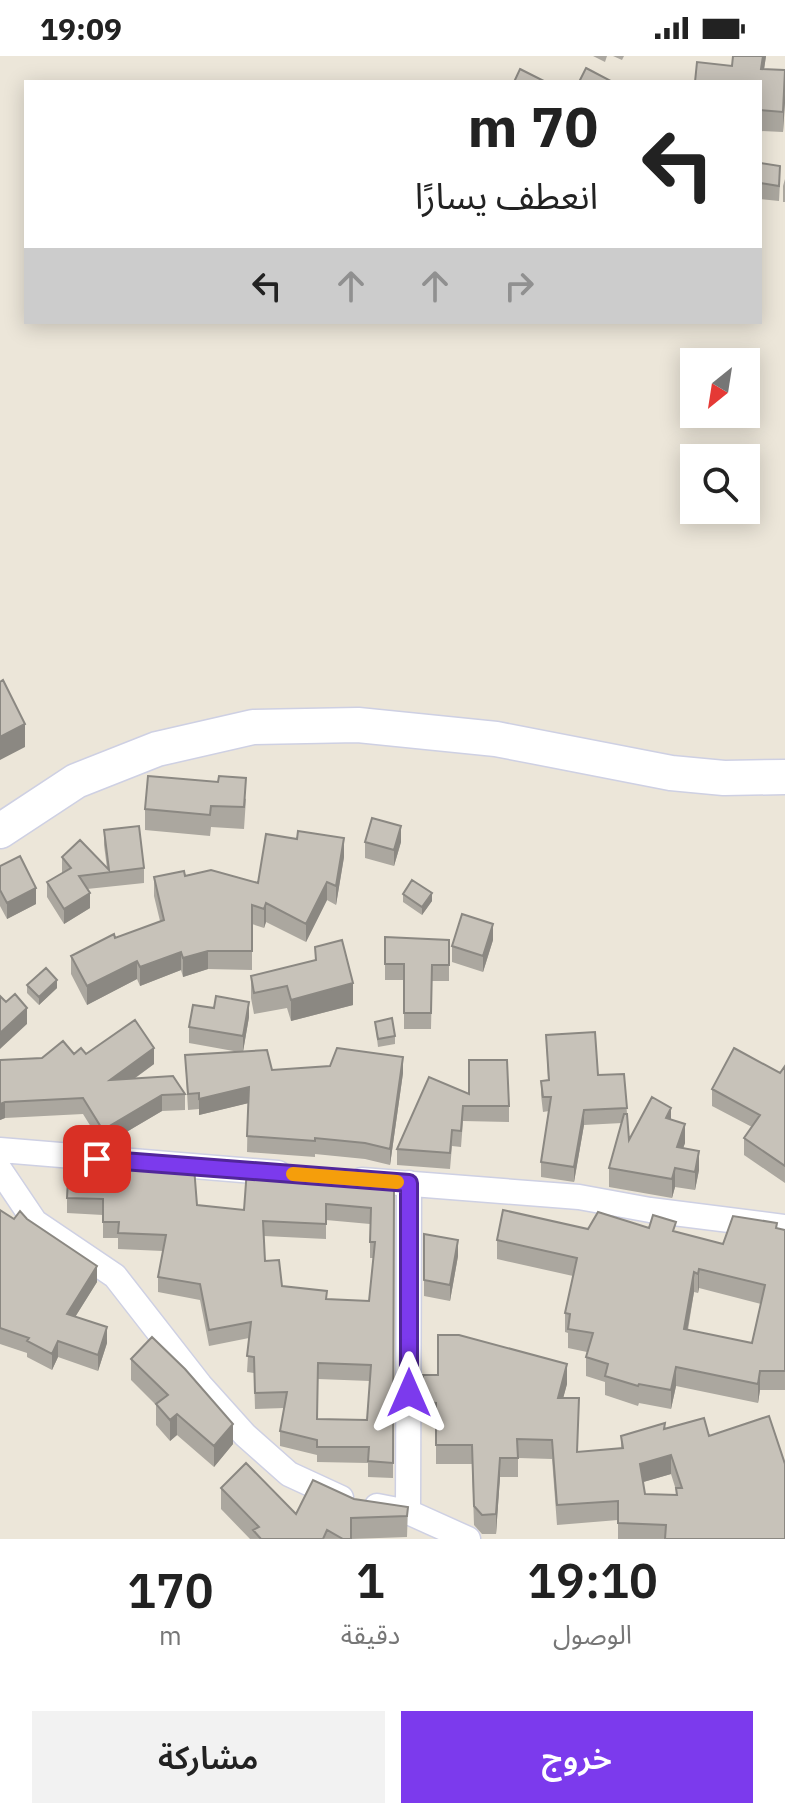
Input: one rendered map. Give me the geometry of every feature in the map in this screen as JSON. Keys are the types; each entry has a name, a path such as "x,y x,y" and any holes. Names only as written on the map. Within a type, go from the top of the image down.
{"street":[{"path":"0,831 76,781 157,749 253,727 358,725 496,739 671,773 724,778 785,777"},
{"path":"0,1150 300,1175"},
{"path":"0,1170 35,1222 115,1276 200,1385 245,1435 289,1474 343,1499 408,1512 468,1539"},
{"path":"347,1178 579,1197 650,1210 785,1227"},
{"path":"408,1512 409,1183"}],"building":[{"path":"733,56 763,56 761,69 785,70 783,112 762,110 762,80 695,80 697,62 732,66"},
{"path":"586,68 609,80 580,80"},
{"path":"520,69 542,80 515,80"},
{"path":"762,163 780,166 779,186 762,183"},
{"path":"3,680 25,724 0,737 0,682"},
{"path":"148,776 218,782 219,776 246,778 244,807 211,806 210,815 145,809"},
{"path":"372,818 401,826 394,850 365,842"},
{"path":"139,826 144,868 79,876 90,893 64,909 47,882 71,868 62,857 80,840 109,870 104,830"},
{"path":"298,831 344,838 336,886 327,882 306,924 266,903 264,909 252,905 252,951 208,951 183,958 181,952 140,967 137,961 87,986 71,956 114,934 115,938 164,920 154,877 184,871 185,876 211,870 258,883 266,834 297,839"},
{"path":"20,856 36,888 7,903 0,890 0,866"},
{"path":"412,880 432,893 422,907 403,894"},
{"path":"462,914 493,924 483,956 452,946"},
{"path":"385,937 449,940 449,965 432,965 431,1013 404,1013 404,964 385,964"},
{"path":"342,940 353,983 291,1000 287,986 254,993 251,976 316,960 315,947"},
{"path":"46,968 57,980 39,997 27,985"},
{"path":"15,994 27,1008 0,1033 0,996 6,1002"},
{"path":"216,996 249,1002 243,1036 189,1027 193,1005 214,1008"},
{"path":"392,1018 395,1036 378,1039 375,1022"},
{"path":"135,1020 154,1048 110,1080 173,1076 185,1094 162,1095 106,1128 101,1127 83,1098 0,1104 0,1060 42,1058 63,1041 74,1054 81,1048 86,1054"},
{"path":"595,1032 598,1075 624,1074 627,1108 584,1110 574,1167 541,1162 551,1097 543,1097 541,1081 549,1080 546,1035"},
{"path":"337,1048 403,1057 390,1149 315,1138 315,1141 247,1136 249,1087 199,1099 199,1093 188,1094 185,1055 267,1050 272,1070 330,1066"},
{"path":"734,1048 780,1073 785,1066 785,1166 744,1138 760,1115 712,1089"},
{"path":"469,1060 507,1060 509,1106 463,1106 461,1131 452,1130 450,1153 397,1149 429,1077 469,1094"},
{"path":"652,1097 671,1108 666,1118 685,1124 677,1147 699,1151 695,1172 675,1168 672,1179 609,1168 624,1114 627,1114 629,1140"},
{"path":"69,1160 156,1169 194,1167 197,1205 244,1210 247,1169 394,1182 393,1463 368,1461 369,1447 317,1447 317,1440 280,1431 287,1392 255,1393 254,1357 247,1356 251,1322 209,1330 200,1284 158,1277 166,1235 118,1233 119,1222 103,1222 103,1199 67,1198","holes":["326,1204 371,1208 370,1242 375,1242 369,1301 326,1299 327,1291 282,1286 279,1260 265,1261 263,1221 326,1224","318,1363 371,1365 367,1420 317,1419"]},
{"path":"0,1210 14,1219 20,1211 27,1219 97,1266 67,1314 107,1327 98,1355 58,1341 52,1354 27,1341 29,1338 0,1328"},
{"path":"503,1210 588,1229 598,1212 649,1228 653,1215 676,1222 673,1231 723,1244 733,1216 777,1223 776,1228 785,1230 785,1371 760,1371 758,1384 676,1367 671,1390 638,1386 605,1376 608,1364 586,1357 593,1333 568,1329 570,1314 565,1313 577,1258 497,1240","holes":["699,1269 765,1285 752,1343 684,1329 694,1272 698,1274"]},
{"path":"424,1234 458,1240 450,1285 424,1280"},
{"path":"438,1335 459,1335 567,1364 558,1398 579,1398 577,1452 623,1448 621,1436 665,1423 664,1429 704,1418 709,1436 769,1416 785,1464 785,1539 665,1539 666,1525 618,1523 618,1501 557,1505 552,1440 517,1439 518,1458 500,1458 496,1514 482,1515 474,1506 472,1445 436,1445 436,1403 423,1402 423,1375 438,1375","holes":["671,1455 682,1488 676,1488 677,1495 645,1494 640,1464"]},
{"path":"152,1337 233,1424 214,1446 177,1414 170,1420 156,1404 168,1395 131,1359"},
{"path":"246,1463 296,1514 313,1480 354,1499 408,1507 407,1516 351,1518 351,1539 343,1539 327,1530 323,1539 261,1539 253,1530 259,1527 221,1488"}],"slow traffic":[{"path":"293,1174 397,1182"}],"route":[{"path":"97,1159 409,1183 409,1393"}]}
